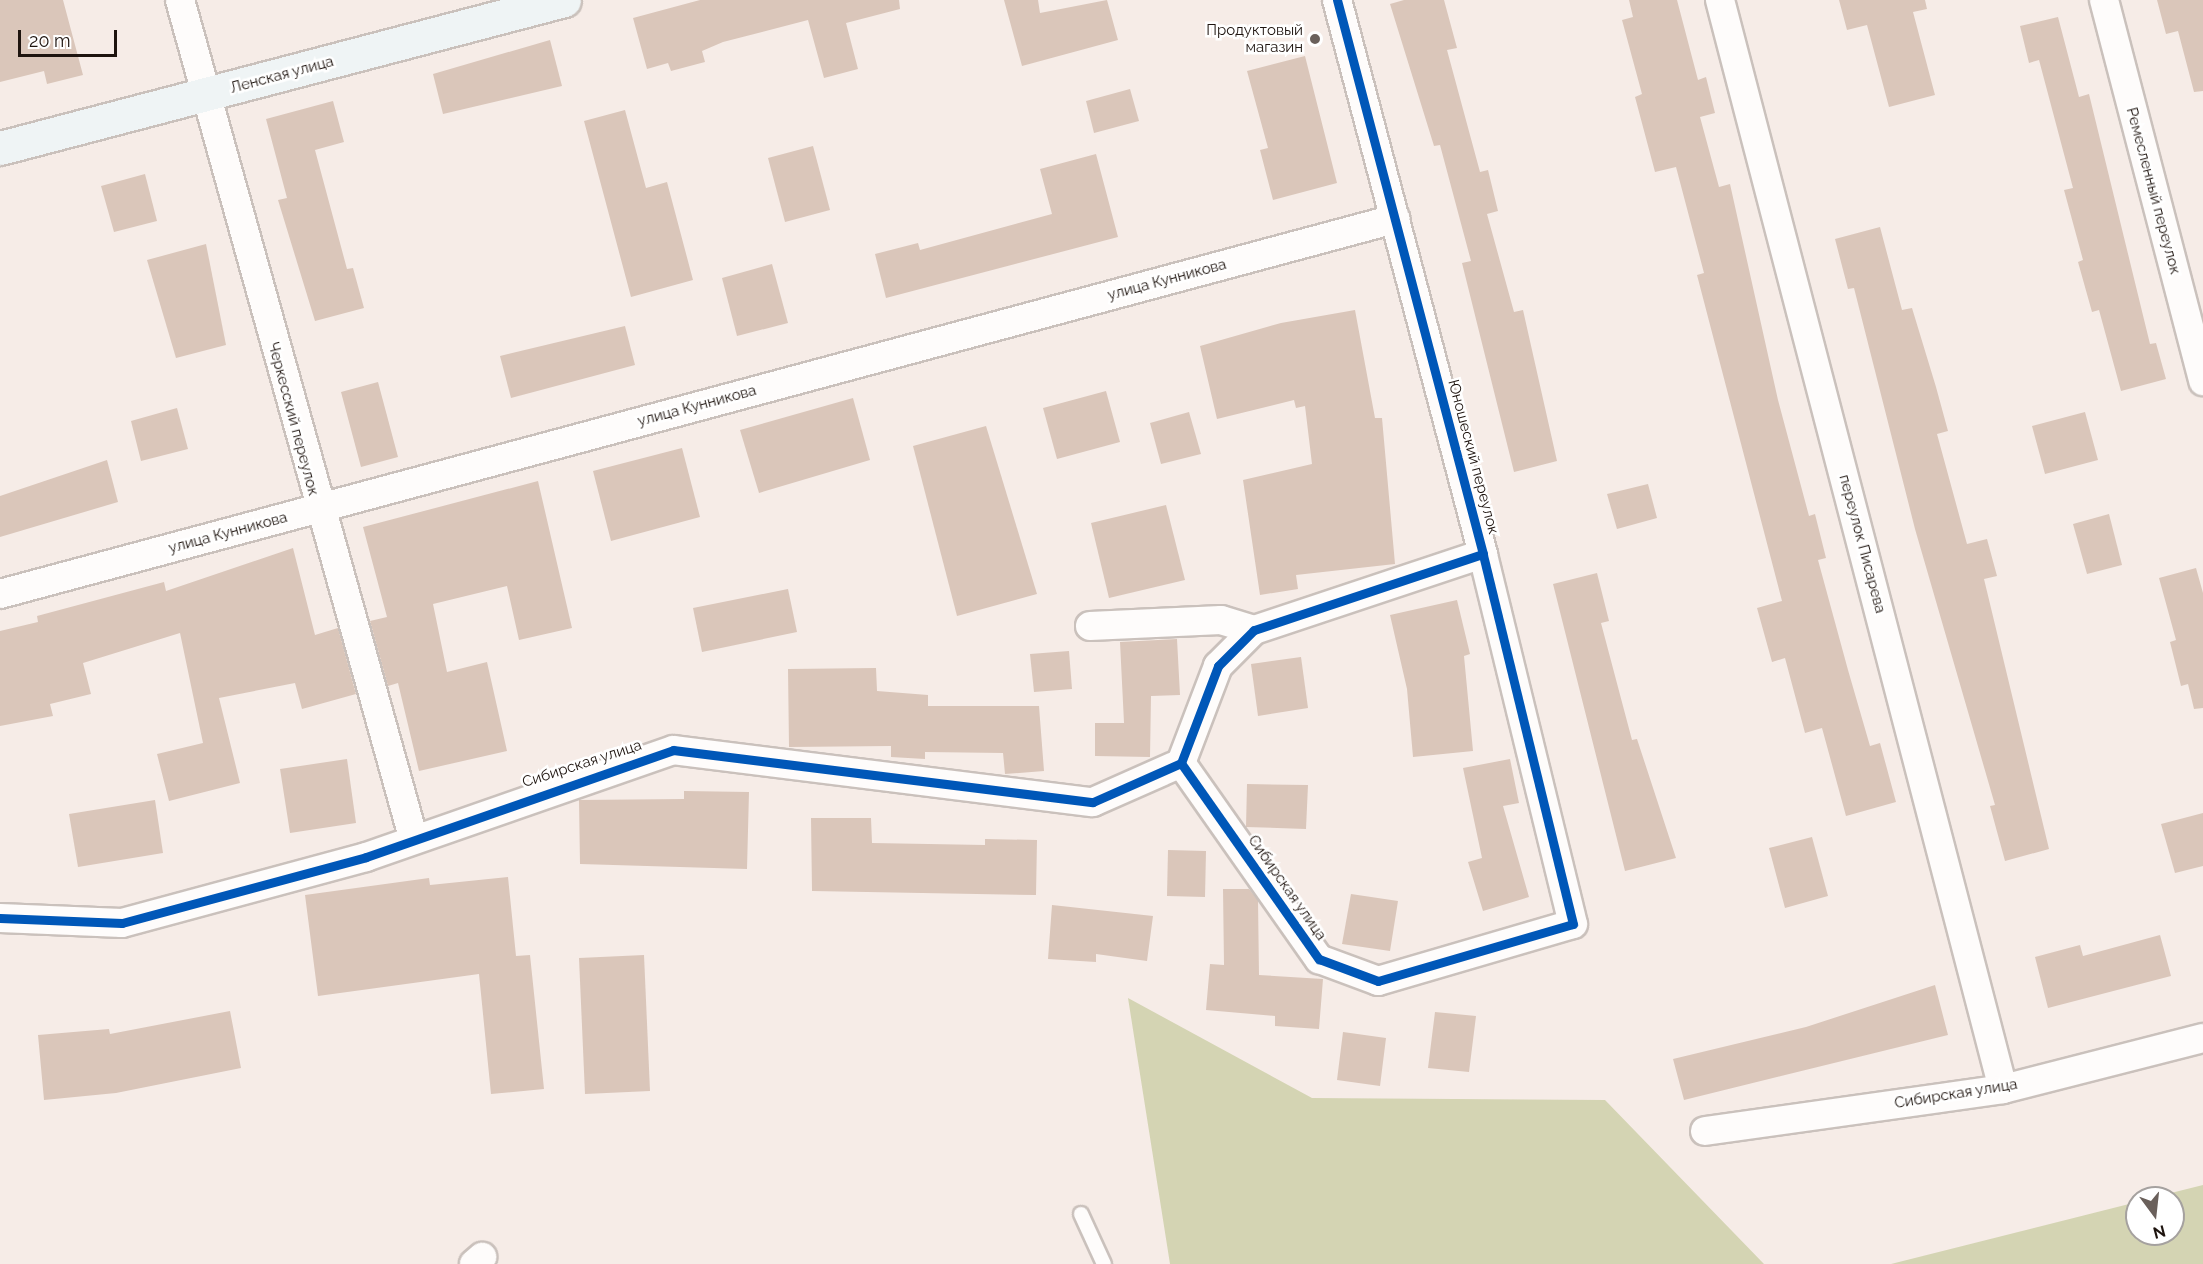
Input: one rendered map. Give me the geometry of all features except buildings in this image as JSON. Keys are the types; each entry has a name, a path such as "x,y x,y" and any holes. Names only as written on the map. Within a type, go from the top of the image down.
{"street":[{"name":"Черкесский переулок","path":"180,0 317,509 413,837"},
{"name":"Ленская улица","path":"0,148 564,0"},
{"name":"Юношеский переулок","path":"1337,0 1483,554 1573,924"},
{"name":"переулок Писарева","path":"1720,0 2003,1089"},
{"name":"Ремесленный переулок","path":"2104,0 2203,381"},
{"name":"улица Кунникова","path":"0,594 1395,219"},
{"path":"1181,763 1218,666 1254,630 1483,554"},
{"path":"1090,626 1221,620 1254,630"},
{"name":"Сибирская улица","path":"0,918 122,923 366,857 413,837 673,750 1094,802 1181,763 1319,959 1378,981 1573,924"},
{"name":"Сибирская улица","path":"1705,1131 2003,1089 2203,1038"}],"lane":[{"path":"1081,1214 1104,1264"}],"green space":[{"path":"1128,998 1312,1098 1605,1100 1764,1264 1170,1264"},
{"path":"2203,1185 2203,1264 1891,1264 2125,1205 2125,1246 2185,1246 2185,1190"}],"cycle path":[{"path":"1181,763 1319,959 1378,981 1573,924 1483,554 1337,0"},
{"path":"0,918 122,923 366,857 673,750 1093,802 1181,763 1218,666 1254,630 1483,554"}],"place":[{"name":"Продуктовый магазин","path":"1315,39"}]}
